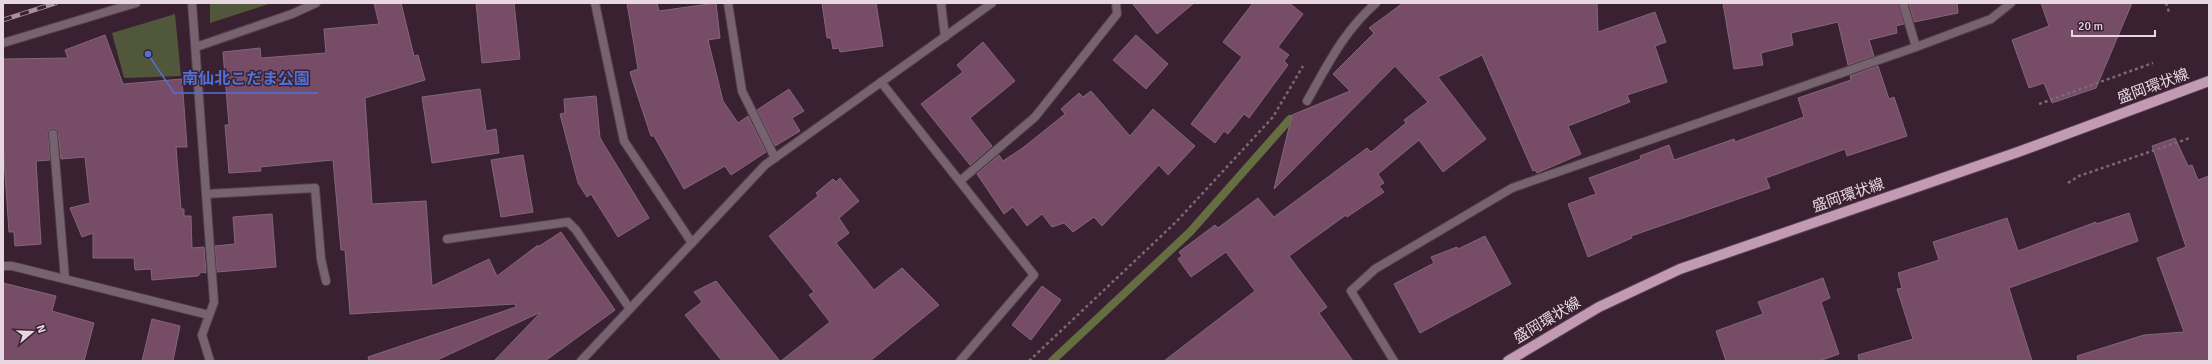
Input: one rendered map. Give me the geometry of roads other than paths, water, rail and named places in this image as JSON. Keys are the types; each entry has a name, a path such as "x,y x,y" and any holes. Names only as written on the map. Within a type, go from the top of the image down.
{"main road":[{"name":"盛岡環状線","path":"1508,361 1599,307 1680,269 2018,152 2209,81"}],"street":[{"path":"3,43 136,3"},
{"path":"192,3 214,302 202,335 210,361"},
{"path":"196,47 292,14 316,3"},
{"path":"596,3 624,141 692,243"},
{"path":"728,3 742,91 775,158"},
{"path":"941,3 945,37"},
{"path":"581,361 765,165 992,3"},
{"path":"960,181 1035,117 1117,14 1116,3"},
{"path":"1307,101 1343,38 1360,17 1376,3"},
{"path":"1903,3 1916,47"},
{"path":"1394,361 1351,291 1382,265 1512,188 1916,47 1992,18 2011,3"},
{"path":"881,82 1034,275 960,361"},
{"path":"53,134 65,279"},
{"path":"206,194 315,188 321,260 326,281"},
{"path":"447,239 568,222 576,230 630,309"},
{"path":"3,266 12,266 209,315"}],"waterway":[{"path":"1052,361 1190,232 1290,119"}],"railway":[{"path":"3,20 56,3"}],"place":[{"name":"南仙北こだま公園","path":"148,54"}]}
